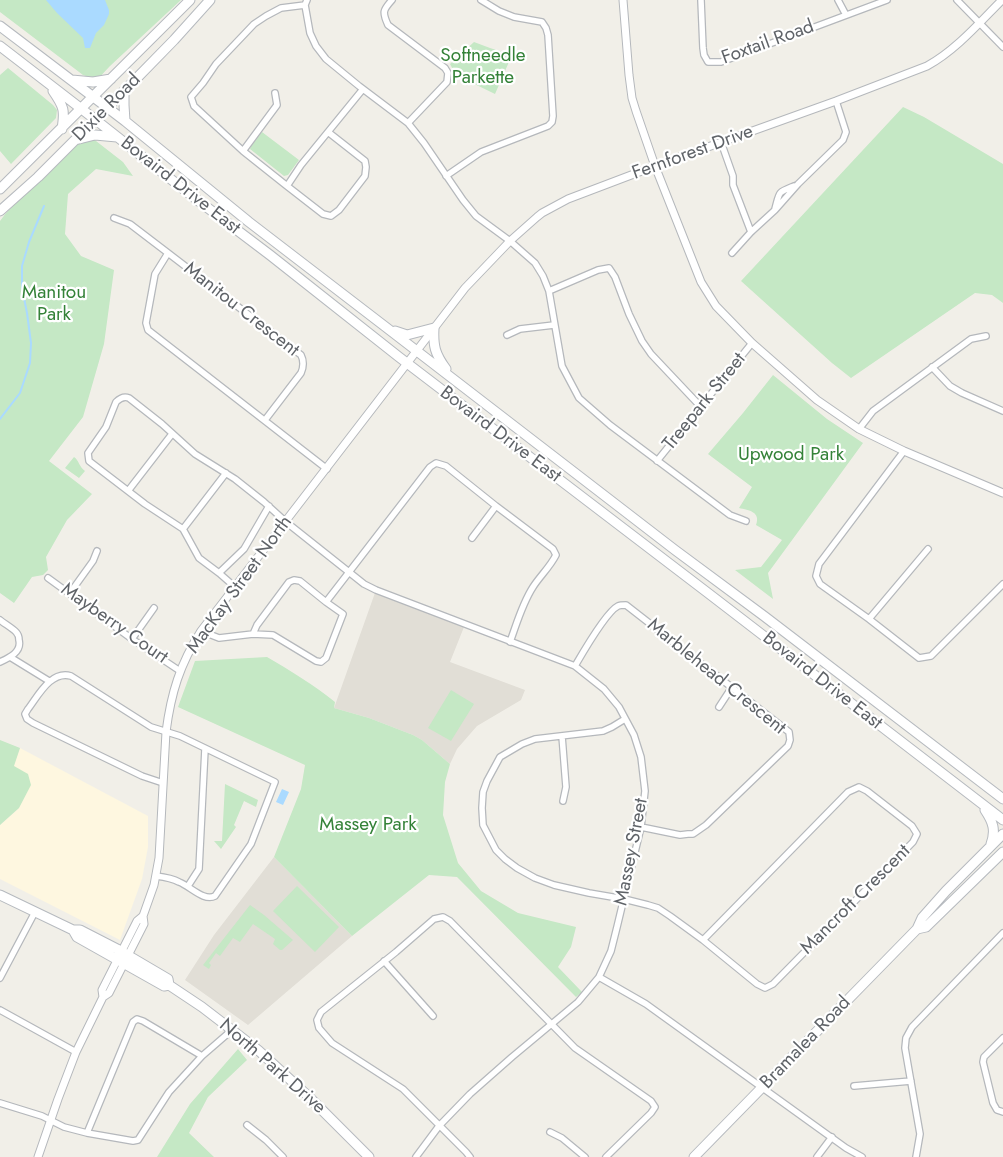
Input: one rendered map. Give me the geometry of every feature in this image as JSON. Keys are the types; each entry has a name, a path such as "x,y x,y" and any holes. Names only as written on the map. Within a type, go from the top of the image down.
{"main road":[{"name":"Dixie Road","path":"0,189 190,0"},
{"name":"Dixie Road","path":"0,210 38,177 124,91 210,0"},
{"name":"Bovaird Drive East","path":"0,26 107,107 250,222 675,550 1003,799"},
{"name":"Bovaird Drive East","path":"0,46 406,363 724,604 1003,820"},
{"path":"70,79 93,82 111,79"},
{"path":"49,84 64,110 62,129"},
{"path":"124,91 125,121"},
{"path":"75,140 95,135 118,138"},
{"path":"387,328 407,335 434,328 436,353 452,377"},
{"path":"979,802 991,818 993,824 993,837 989,848"},
{"name":"Bramalea Road","path":"694,1157 917,929 922,918 1003,834"},
{"name":"Bramalea Road","path":"917,929 926,927 1003,854"},
{"name":"North Park Drive","path":"0,895 73,930 80,930 123,957 168,979 170,985 258,1050 308,1096 369,1157"}],"street":[{"path":"392,0 384,8 384,16 388,24 445,68 448,74 447,82 408,123"},
{"path":"446,176 481,152 548,126 552,122 546,28 542,22 514,17 498,11 481,0"},
{"path":"623,0 630,86 636,111 655,166 701,282 716,306 752,343 817,400 859,429 904,451 1003,493"},
{"name":"Foxtail Road","path":"701,0 704,55 708,62 714,63 887,0"},
{"path":"838,0 846,15"},
{"path":"956,0 1003,47"},
{"name":"Fernforest Drive","path":"416,350 465,288 510,241 542,213 568,199 927,66 941,58 1002,0"},
{"path":"328,132 365,161 366,167 365,176 339,210 331,216 322,214 243,151 194,106 191,97 216,64 254,24 281,8 306,2 310,33 316,46 326,58 408,123 476,216 510,241 535,264 543,276 549,291 562,366 579,398 610,425 730,515 746,521"},
{"path":"287,186 301,165 363,89"},
{"path":"243,151 278,105 275,93"},
{"path":"732,253 843,140 846,132 836,101"},
{"path":"721,142 733,176 733,185 751,232"},
{"name":"Manitou Crescent","path":"114,218 130,224 301,355 303,360 301,373 264,420"},
{"name":"Manitou Crescent","path":"168,253 155,274 146,323 148,330 327,469"},
{"path":"549,291 598,270 609,268 615,277 629,314 650,354 701,406"},
{"path":"507,334 520,329 554,325"},
{"path":"859,429 873,411 932,367 971,339 986,336"},
{"name":"Treepark Street","path":"657,461 752,343"},
{"name":"MacKay Street North","path":"38,1157 76,1052 103,996 102,990 144,924 143,916 156,876 160,843 166,732 172,697 180,670 201,631 327,469 416,350"},
{"path":"932,367 950,386 1003,411"},
{"name":"Massey Street","path":"128,491 92,464 88,457 89,450 106,427 116,402 122,397 129,398 162,424 195,454 235,479 364,584 575,666 604,689 619,707 634,735 641,757 644,791 641,827 611,951 600,977 578,1002 470,1094 439,1126 416,1157"},
{"path":"172,434 128,491 159,514 184,529 199,558 235,587"},
{"path":"904,451 820,564 816,576 820,584 919,658 931,656 1003,584"},
{"path":"326,602 430,467 436,463 446,466 553,549 556,555 524,602 510,642"},
{"path":"184,529 226,473"},
{"path":"219,573 244,548 269,506"},
{"path":"472,538 496,506"},
{"path":"869,619 928,549"},
{"path":"70,593 94,561 97,551"},
{"name":"Mayberry Court","path":"48,578 132,639 180,670"},
{"path":"201,631 219,638 253,634 273,635 316,661 321,662 326,658 343,614 300,581 294,580 289,582 257,625 253,634"},
{"name":"Marblehead Crescent","path":"575,666 590,640 612,610 626,605 790,732 788,746 706,825 693,834 680,834 641,827"},
{"path":"132,639 154,608"},
{"path":"0,620 17,632 20,644 18,651 0,662"},
{"path":"10,657 49,681"},
{"path":"156,876 174,880 188,886 205,897 212,898 215,896 251,844 275,782 180,736 151,727 66,674 49,681 25,714 27,719 33,723 142,776 163,783"},
{"path":"719,707 732,687"},
{"path":"624,899 554,885 535,878 517,868 505,860 496,850 483,825 482,808 487,780 500,757 535,739 603,731 625,719"},
{"path":"562,736 566,786 563,800"},
{"path":"188,886 199,870 205,749"},
{"name":"Mancroft Crescent","path":"624,899 658,908 703,940 757,984 765,988 773,984 780,977 913,842 917,834 912,826 858,787 848,792 703,940"},
{"path":"0,978 35,912"},
{"path":"470,1157 403,1089 332,1043 319,1028 318,1020 321,1012 434,919 443,917 450,921 575,1048 651,1101 654,1107 651,1113 606,1157"},
{"path":"916,1157 920,1134 905,1048 906,1038 912,1027 1003,933"},
{"path":"384,961 433,1016"},
{"path":"600,977 646,1004 846,1148 862,1157"},
{"path":"0,1010 76,1052"},
{"path":"87,1133 133,1022 137,1019 202,1056"},
{"path":"0,1103 42,1116 64,1127 87,1133 138,1140 169,1092 202,1056 232,1030"},
{"path":"1003,1038 984,1057 983,1062 993,1103 997,1110 1003,1112"},
{"path":"854,1086 911,1081"},
{"path":"246,1125 266,1140 283,1157"},
{"path":"550,1132 562,1138 585,1157"},
{"path":"816,1157 832,1137"}],"shaded area":[{"path":"376,590 464,627 450,662 525,690 521,700 477,726 457,749 450,764 422,740 413,735 369,718 334,708"},
{"path":"20,748 148,816 148,847 142,879 120,940 0,879 0,825 19,808 13,766"},
{"path":"274,857 352,936 248,1025 185,980 214,935"}],"green space":[{"path":"0,0 181,0 96,81 83,75 0,12"},
{"name":"Softneedle Parkette","path":"474,42 512,55 495,94 456,75 450,64"},
{"path":"8,68 57,110 56,118 11,164 0,151 0,75"},
{"path":"903,107 924,117 1003,164 1003,303 992,295 975,293 851,378 741,281"},
{"path":"262,132 299,160 288,175 284,176 250,149"},
{"name":"Manitou Park","path":"87,134 123,162 133,176 96,169 68,194 65,234 81,256 114,270 104,344 83,417 49,461 92,494 67,520 46,557 48,570 43,575 32,577 14,603 0,593 0,221"},
{"name":"Upwood Park","path":"773,375 827,419 863,443 768,573 773,599 735,570 761,567 782,540 756,525 757,517 753,512 739,508 752,487 708,454"},
{"path":"74,457 85,471 79,478 65,468"},
{"name":"Massey Park","path":"267,657 302,678 335,702 334,708 369,718 413,735 422,740 450,764 445,782 443,815 458,863 481,891 518,913 576,927 571,947 558,967 582,992 576,997 457,877 429,875 352,936 274,857 301,789 305,765 178,707 195,661"},
{"path":"451,690 474,704 451,741 428,728"},
{"path":"0,740 20,748 14,766 28,774 31,785 19,808 0,825"},
{"path":"225,784 258,800 256,807 244,801 234,825 236,827 221,849 214,841 222,841"},
{"path":"297,886 339,927 315,952 273,911"},
{"path":"250,905 293,940 280,950 273,944 275,939 253,924 240,942 233,938 220,956 216,953 209,963 211,965 209,969 203,965"},
{"path":"238,1049 247,1060 208,1097 189,1133 214,1157 157,1157 190,1104"}],"water":[{"path":"46,0 105,0 109,14 104,25 96,33 90,48 85,48 83,38"},
{"path":"282,789 289,792 283,805 276,802"}],"waterway":[{"path":"0,419 20,393 30,363 31,343 22,288 22,266 29,242 44,206"}]}
